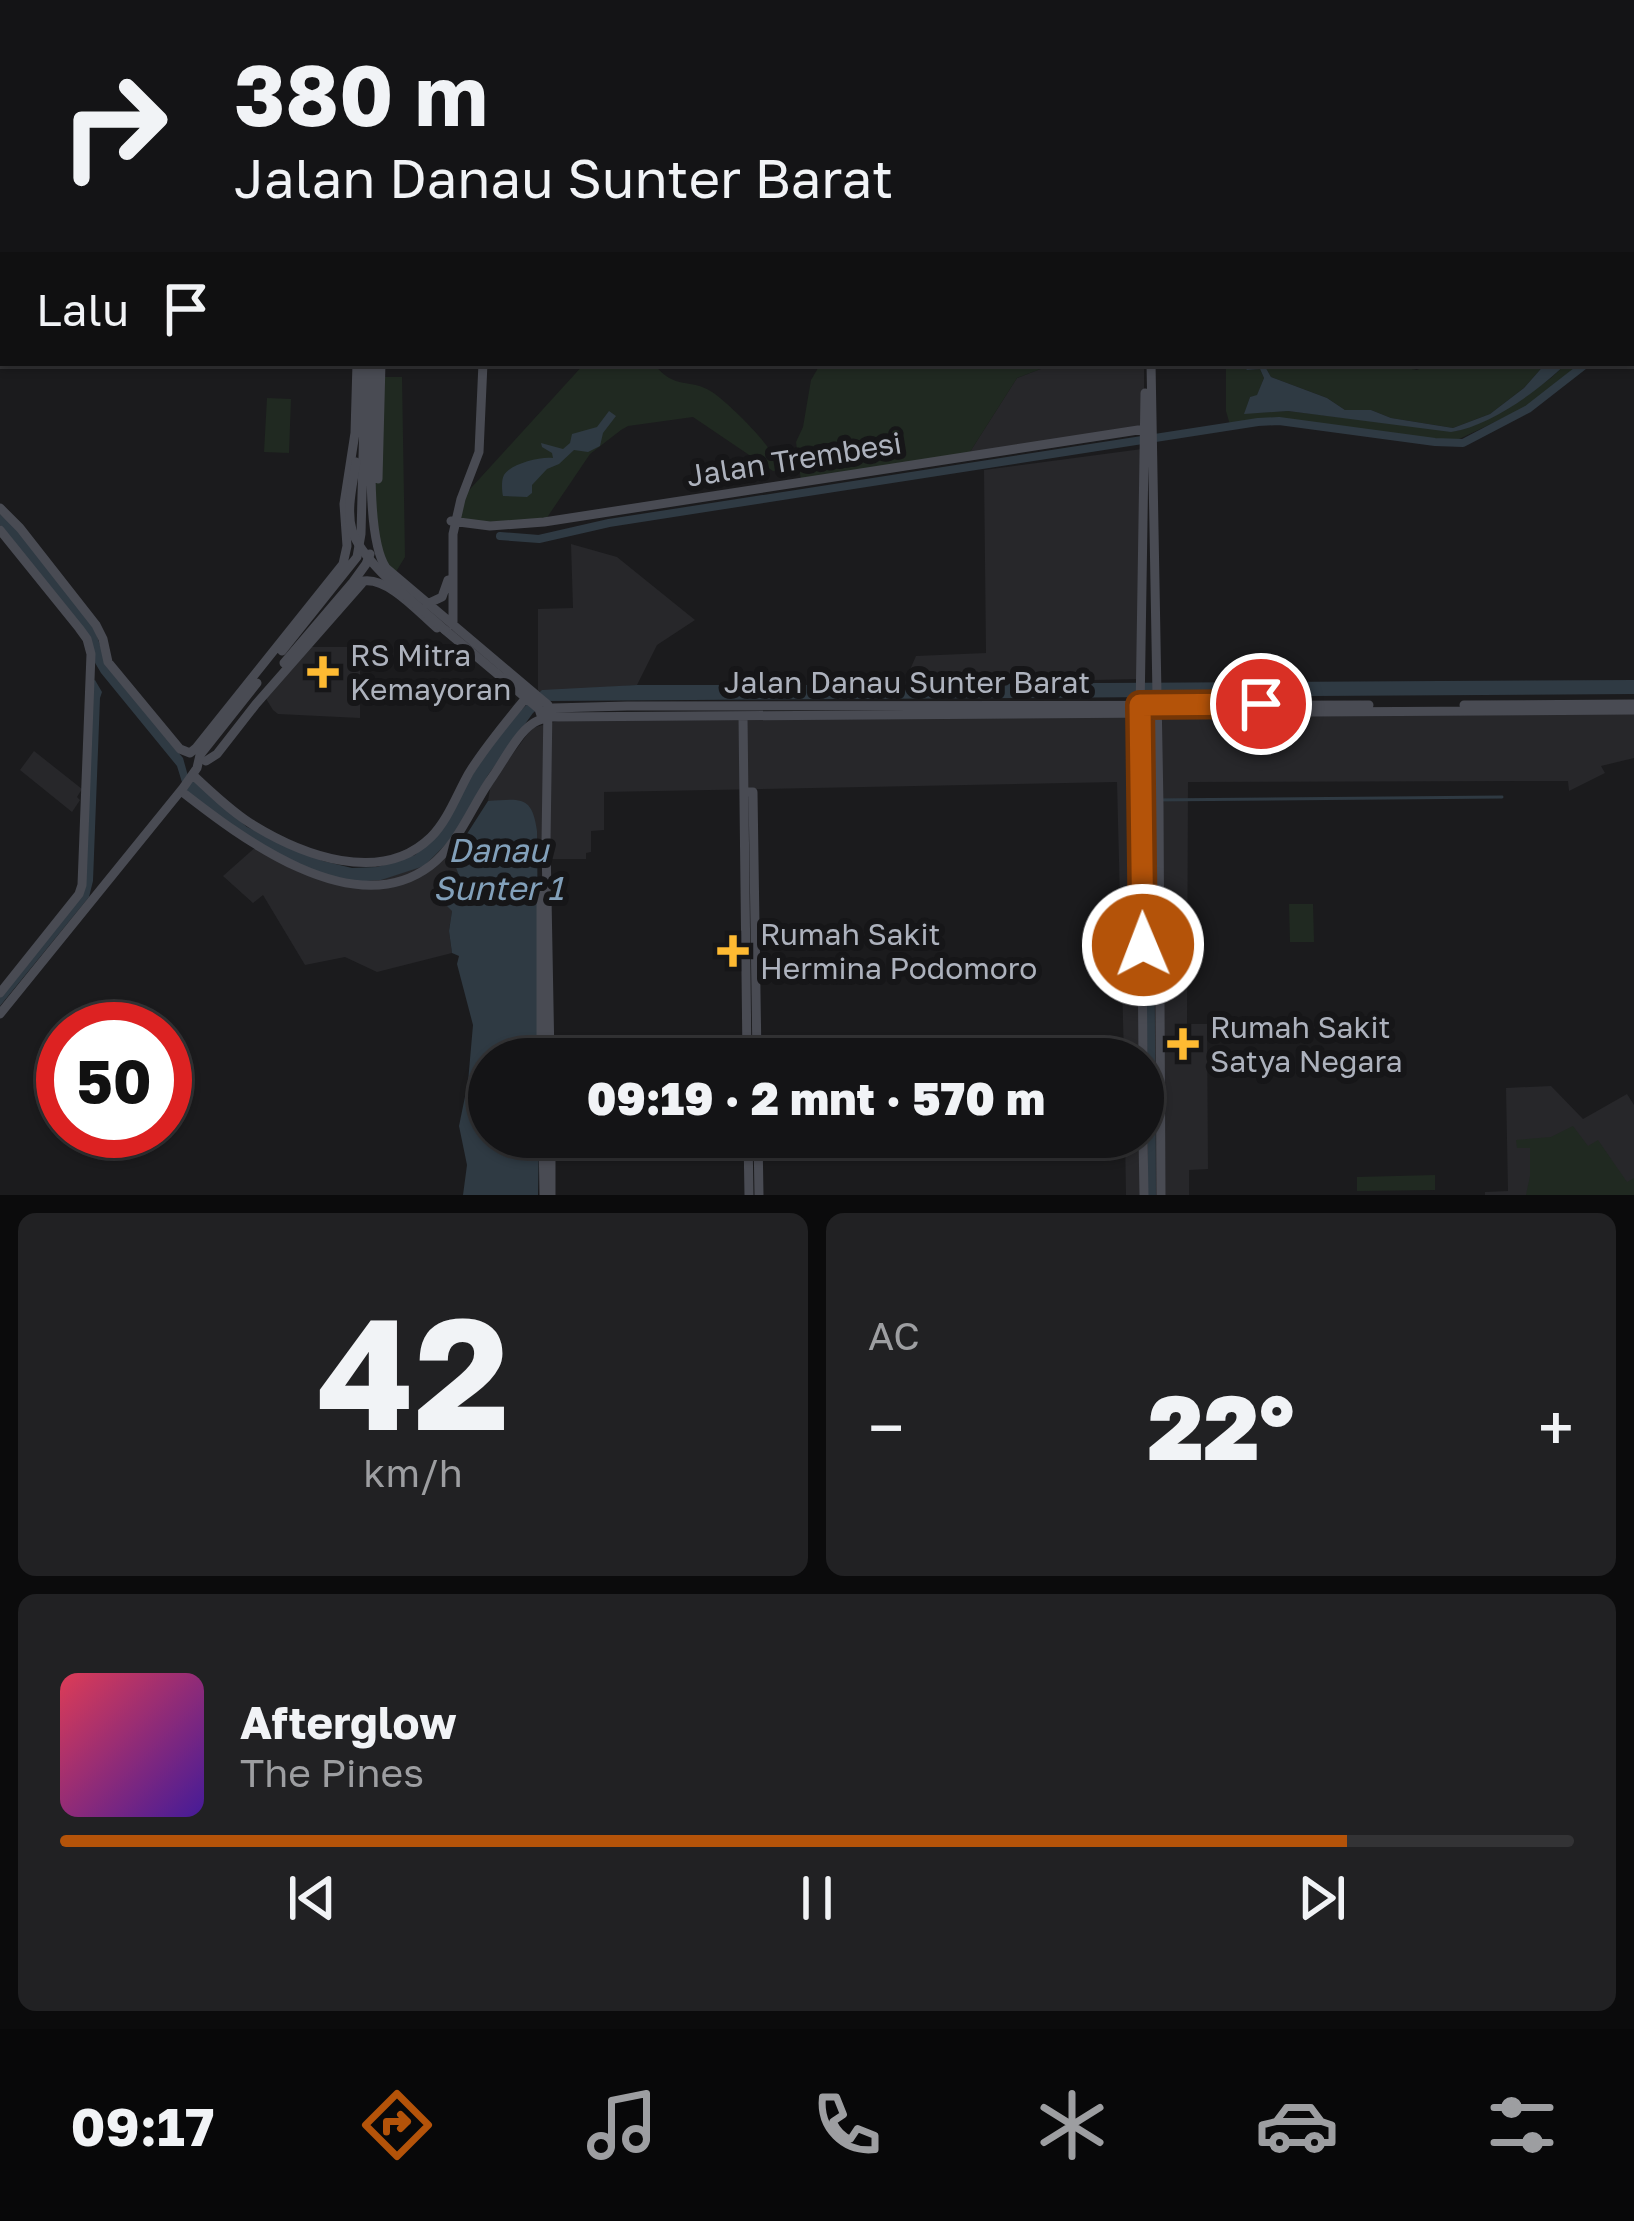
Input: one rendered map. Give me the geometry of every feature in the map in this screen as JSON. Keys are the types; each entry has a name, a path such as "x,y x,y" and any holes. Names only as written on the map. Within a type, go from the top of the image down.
{"main road":[{"path":"299,637 361,545 361,366"},
{"path":"361,366 344,504 348,563 528,697"},
{"path":"299,637 361,577 370,555 378,366"},
{"path":"427,604 439,600 448,586 459,492 479,442 483,366"},
{"path":"1145,1038 1159,800 1149,707 1140,681 1148,366"},
{"path":"364,419 350,510 356,540 373,563 543,713 545,1038"},
{"name":"Jalan Trembesi","path":"453,521 490,526 544,522 1148,430"},
{"path":"355,433 356,458"},
{"path":"1147,445 1156,679 1149,707 1142,799 1162,1195"},
{"path":"0,508 96,625 108,662 180,749 188,753 196,748 249,699"},
{"path":"449,628 453,521"},
{"path":"373,528 380,558 455,639"},
{"path":"0,530 79,628 90,650 86,896 0,1014"},
{"path":"192,777 321,610 348,563"},
{"path":"386,587 387,577 394,575"},
{"path":"321,610 346,594"},
{"path":"192,777 279,838 338,860 386,860 412,851 435,833 472,769 528,697"},
{"path":"0,993 217,754 249,699"},
{"name":"Jalan Danau Sunter Barat","path":"543,713 743,716 1149,707"},
{"name":"Jalan Danau Sunter Barat","path":"543,713 1634,707"},
{"path":"192,777 245,840 317,875 345,884 381,884 428,868 451,845 481,792 543,713"},
{"path":"743,716 756,1038"},
{"path":"747,1038 749,799"},
{"path":"547,1158 548,1195"},
{"path":"748,1158 749,1195"},
{"path":"758,1158 759,1195"},
{"path":"1143,1158 1144,1195"}],"shaded area":[{"path":"582,366 656,366 669,378 704,388 752,428 780,470 773,471 693,417 621,430 590,454 544,522 455,522 461,499"},
{"path":"819,366 1048,366 1017,378 968,455 801,481 796,442 811,380"},
{"path":"1048,366 1144,366 1144,429 968,455 1017,378"},
{"path":"1226,366 1243,366 1260,369 1264,378 1245,413 1288,411 1458,431 1511,406 1564,366 1576,366 1531,405 1457,440 1282,419 1230,425"},
{"path":"1265,366 1417,370 1425,366 1543,366 1490,414 1453,428 1371,410 1345,410 1327,398 1271,377"},
{"path":"381,377 402,377 405,557 394,575 379,558 374,490"},
{"path":"267,398 291,399 289,453 264,452"},
{"path":"1142,449 1138,679 922,684 909,672 916,656 986,653 984,470"},
{"path":"571,544 617,557 695,620 657,645 637,685 538,692 538,609 573,608"},
{"name":"RS Mitra Kemayoran","path":"311,647 360,647 360,718 273,710 265,697"},
{"path":"1634,713 1634,758 1601,766 1605,773 1569,791 1568,781 1188,782 1187,1024 1207,1024 1208,1169 1189,1170 1189,1195 1126,1195 1125,1158 1164,1158 1164,1038 1123,1038 1117,782 604,792 604,830 591,831 591,852 586,859 536,859 537,831 488,801 491,783 532,728 565,719"},
{"path":"34,751 82,789 72,812 20,770"},
{"path":"453,837 456,868 465,891 452,911 452,953 377,972 345,957 305,965 263,895 253,903 223,876 258,845 381,880"},
{"path":"1289,904 1313,904 1314,942 1290,942"},
{"path":"1551,1086 1583,1119 1627,1094 1634,1105 1634,1195 1485,1195 1508,1191 1506,1088"},
{"path":"1573,1126 1588,1146 1598,1140 1627,1182 1634,1178 1634,1195 1526,1195 1530,1148 1517,1148 1516,1140 1551,1137"},
{"path":"1435,1175 1435,1190 1357,1191 1357,1177"}],"water":[{"path":"1243,366 1265,366 1271,377 1327,398 1345,410 1371,410 1453,428 1490,414 1543,366 1564,366 1514,405 1451,432 1288,411 1244,414 1264,378 1260,369"},
{"path":"609,411 616,416 600,446 588,452 574,450 547,469 527,497 503,496 502,480 512,467 553,458 541,443 563,449 572,434 597,427"},
{"path":"0,514 94,627 107,666 183,758 188,776 247,827 323,861 352,868 377,867 415,855 433,839 483,758 512,719 542,690 637,685 1634,680 1634,694 547,701 488,775 453,837 424,866 381,880 351,882 258,845 185,792 177,766 101,673 89,637 0,525"},
{"path":"95,680 102,692 89,897 0,1006 0,996 83,893"},
{"name":"Danau Sunter 1","path":"488,801 523,802 532,811 537,831 539,1038 472,1038 459,956 452,953 452,911 444,903 465,891 456,868 456,851"},
{"name":"Danau Sunter 1","path":"468,1082 468,1158 539,1158 538,1195 463,1195 467,1165 459,1126"}],"waterway":[{"path":"500,536 539,539 609,523 1258,422 1463,443 1528,409 1583,366"},
{"path":"1149,711 1152,1195"},
{"path":"1149,800 1502,797"}],"place":[{"name":"RS Mitra Kemayoran","path":"323,672"},
{"name":"Rumah Sakit Hermina Podomoro","path":"733,951"},
{"name":"Rumah Sakit Satya Negara","path":"1183,1044"}],"route":[{"path":"1143,945 1140,705 1261,704"}]}
